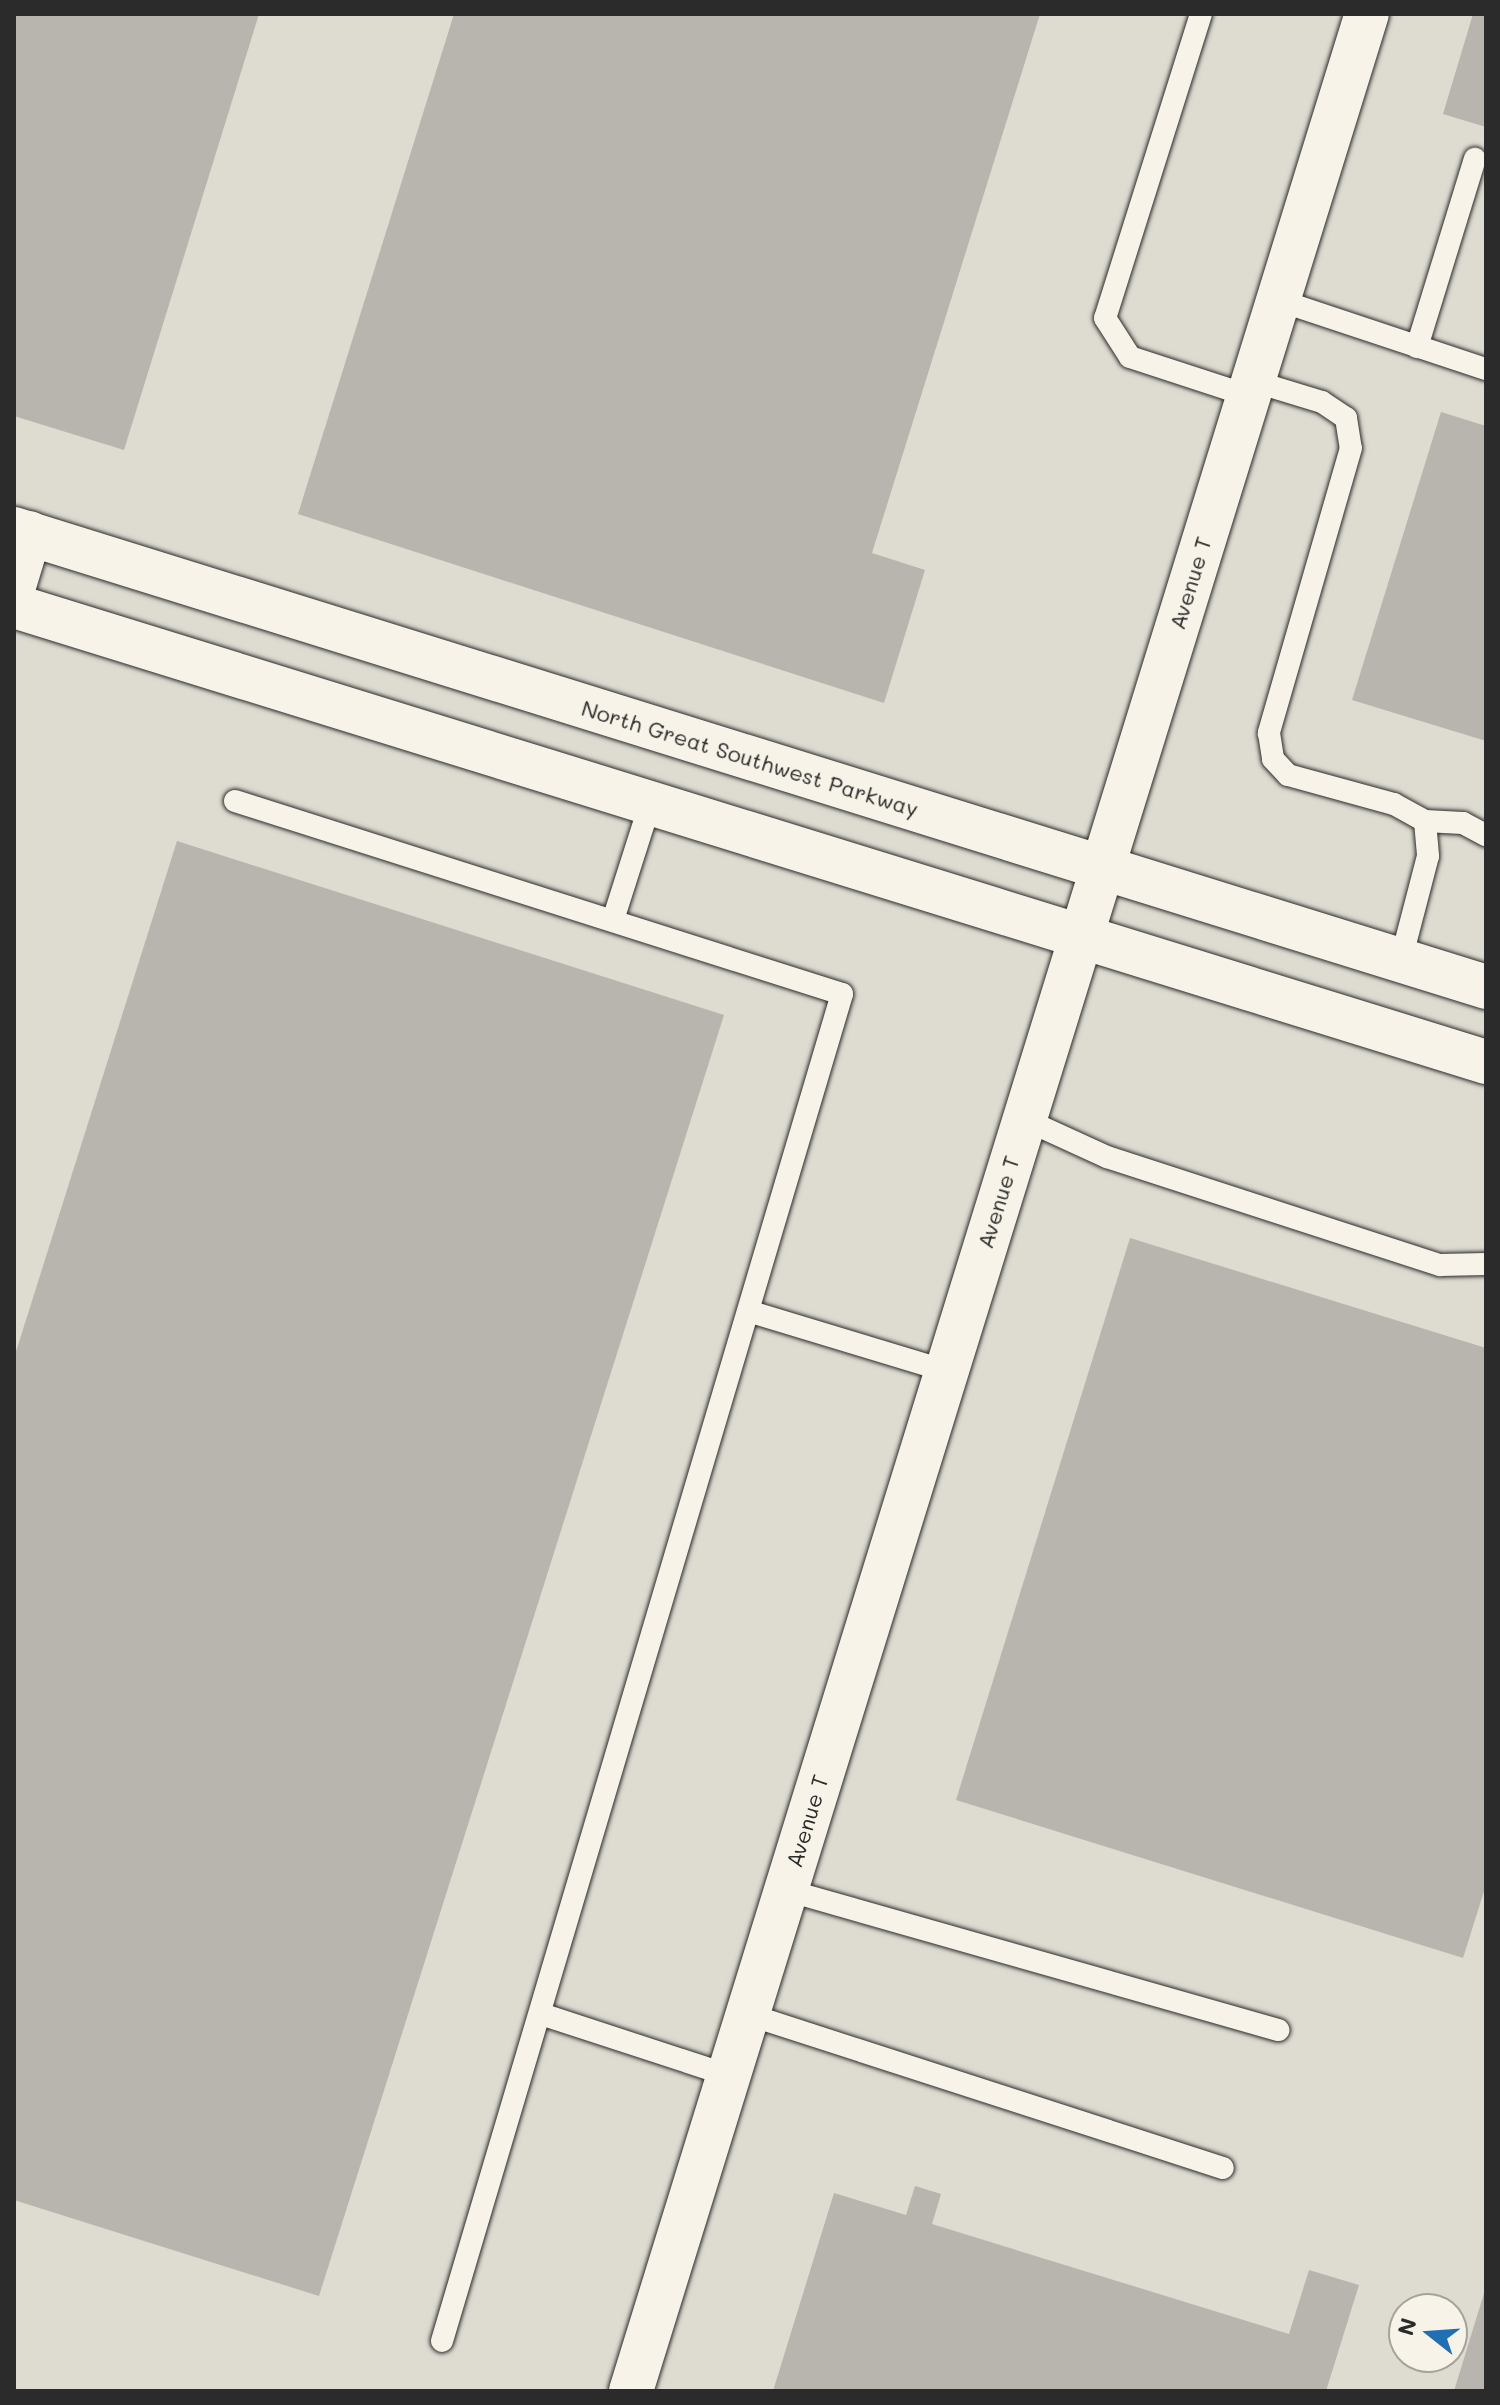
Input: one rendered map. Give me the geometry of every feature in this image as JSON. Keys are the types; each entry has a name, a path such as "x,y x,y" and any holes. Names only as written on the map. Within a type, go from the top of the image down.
{"street":[{"name":"Avenue T","path":"631,2391 1367,14"},
{"name":"North Great Southwest Parkway","path":"22,531 1486,987"},
{"path":"14,586 22,531"},
{"path":"14,606 1486,1062"}],"lane":[{"path":"1201,14 1105,318 1130,357 1251,388 1322,402 1346,418 1351,448 1269,733 1273,759 1288,775 1394,804 1425,821 1463,823 1486,835"},
{"path":"1417,347 1475,159"},
{"path":"1278,300 1486,369"},
{"path":"235,801 842,994 751,1312 442,2341"},
{"path":"613,920 650,804"},
{"path":"1401,960 1428,856 1425,821"},
{"path":"1024,1119 1107,1157 1440,1265 1486,1264"},
{"path":"751,1312 947,1371"},
{"path":"786,1890 1278,2030"},
{"path":"541,2014 728,2075"},
{"path":"747,2014 1223,2168"}],"shaded area":[{"path":"14,14 1486,14 1486,2391 14,2391"}],"building":[{"path":"14,14 259,14 124,450 14,416"},
{"path":"454,14 1040,14 872,553 925,570 884,703 298,514"},
{"path":"1473,14 1486,14 1486,127 1443,114"},
{"path":"1441,412 1486,426 1486,741 1352,700"},
{"path":"177,841 724,1015 319,2296 14,2200 14,1358"},
{"path":"1130,1238 1486,1348 1486,1885 1463,1958 956,1800"},
{"path":"915,2186 941,2194 932,2224 1289,2334 1309,2270 1359,2285 1326,2391 773,2391 834,2193 906,2215"},
{"path":"1485,2290 1486,2391 1454,2391 1460,2373 1468,2373 1468,2345"}]}
